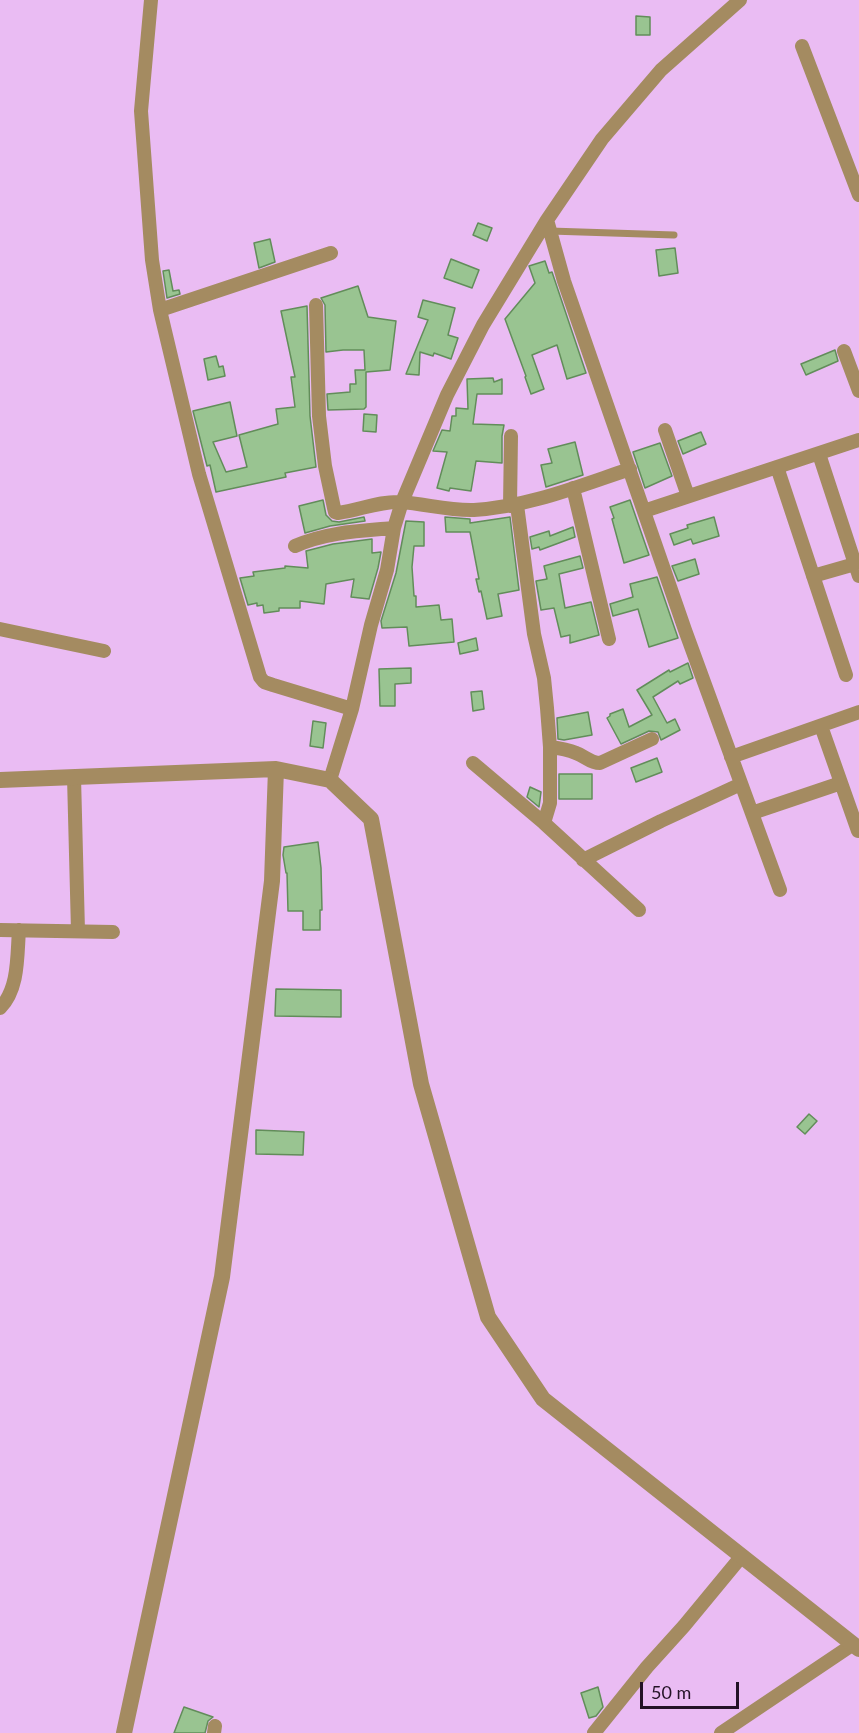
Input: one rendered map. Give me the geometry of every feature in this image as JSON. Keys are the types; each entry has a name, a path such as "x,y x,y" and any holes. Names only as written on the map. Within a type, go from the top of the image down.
{"street":[{"path":"151,0 141,111 152,260 160,310 199,474 260,677 264,682 352,710"},
{"path":"330,780 352,710 402,502 447,395 483,324 549,225 602,139 661,70 740,0"},
{"path":"802,46 859,195"},
{"path":"549,225 564,281 689,641 780,890"},
{"path":"160,310 332,253"},
{"path":"316,305 319,416 325,466 335,512 343,513 387,502 402,502 442,509 474,510 514,505 630,470"},
{"path":"844,351 859,391"},
{"path":"665,430 688,496"},
{"path":"511,436 514,505 534,634 544,678 550,747 550,803 544,823"},
{"path":"644,511 859,440"},
{"path":"813,576 857,570 819,454"},
{"path":"777,467 846,675"},
{"path":"573,488 609,639"},
{"path":"295,546 321,536 340,532 394,528"},
{"path":"0,629 104,651"},
{"path":"731,757 859,712"},
{"path":"821,726 858,831"},
{"path":"550,747 564,749 579,754 594,763 600,763 652,739"},
{"path":"473,763 544,823 639,910"},
{"path":"124,1733 222,1277 272,881 276,769"},
{"path":"0,780 276,769 330,780 370,819 421,1084 488,1317 543,1399 856,1647 721,1733"},
{"path":"74,777 78,931"},
{"path":"752,813 841,783"},
{"path":"583,860 741,784"},
{"path":"0,930 113,932"},
{"path":"0,1008 8,1001 13,987 19,930"},
{"path":"594,1733 741,1557"}],"lane":[{"path":"549,225 674,235"}],"building":[{"path":"636,16 650,17 650,35 636,35"},
{"path":"478,223 492,228 487,241 473,235"},
{"path":"270,239 275,262 259,268 254,243"},
{"path":"675,248 678,273 659,276 656,250"},
{"path":"451,259 479,270 472,288 444,278"},
{"path":"545,261 549,273 552,272 586,373 567,379 557,345 532,355 544,389 531,394 505,319 535,283 529,266"},
{"path":"169,270 173,291 179,290 180,294 167,298 163,271"},
{"path":"358,286 368,317 396,321 390,370 366,372 366,407 364,409 328,410 327,394 350,392 350,384 356,384 355,370 365,370 364,350 326,352 325,305 321,298"},
{"path":"423,300 455,308 448,335 458,338 451,359 434,353 433,356 420,352 419,375 406,374 428,320 418,317"},
{"path":"307,306 310,416 316,467 285,473 286,477 216,492 193,411 230,402 237,436 213,442 226,472 247,467 239,435 278,424 276,409 295,407 291,377 295,377 281,311"},
{"path":"835,350 838,361 806,375 801,364"},
{"path":"216,356 219,367 223,366 225,376 208,380 204,359"},
{"path":"493,378 494,382 502,379 502,394 477,394 473,424 504,425 502,463 476,461 471,491 450,488 449,491 437,488 447,452 433,451 442,430 450,431 452,416 456,416 456,408 468,409 467,379"},
{"path":"364,414 377,415 376,432 363,431"},
{"path":"701,432 706,444 683,454 678,441"},
{"path":"575,442 583,475 546,487 541,465 552,463 548,449"},
{"path":"660,443 672,476 645,488 633,452"},
{"path":"323,500 326,515 332,521 339,522 364,517 365,521 330,526 305,533 299,506"},
{"path":"630,500 649,555 624,563 610,507"},
{"path":"445,517 470,519 470,523 510,517 519,590 498,594 502,616 487,619 476,579 479,579 470,532 446,532"},
{"path":"714,517 719,536 693,544 691,539 674,545 670,534 688,528 687,525"},
{"path":"406,521 424,522 424,546 414,546 412,567 416,607 439,605 441,620 452,619 454,642 409,646 407,627 382,628 381,621 396,573"},
{"path":"573,527 575,537 540,550 539,547 532,549 530,537 549,531 550,536"},
{"path":"372,539 372,553 381,552 369,599 351,597 354,579 326,584 324,604 300,601 300,608 279,608 279,611 264,613 263,605 257,606 257,603 248,605 240,578 254,576 253,572 285,568 285,566 308,568 306,551 333,544"},
{"path":"580,556 583,568 559,574 565,608 591,602 599,635 570,643 570,635 561,637 554,608 541,610 536,581 547,579 544,566"},
{"path":"695,559 699,574 678,581 672,566"},
{"path":"657,577 678,638 649,647 638,609 613,616 610,604 633,597 630,584"},
{"path":"476,638 478,650 460,654 458,643"},
{"path":"688,663 693,678 680,684 678,681 653,697 667,723 675,719 680,730 661,740 658,732 649,731 621,744 607,718 610,714 623,709 629,727 652,715 637,690 669,670 670,672"},
{"path":"411,668 411,683 395,684 395,706 380,706 379,669"},
{"path":"482,691 484,709 473,711 471,692"},
{"path":"588,712 592,735 558,739 557,718"},
{"path":"313,721 326,723 323,748 310,746"},
{"path":"657,758 662,772 636,782 631,768"},
{"path":"559,774 592,774 592,799 559,799"},
{"path":"530,787 541,792 539,807 527,797"},
{"path":"318,842 322,910 320,910 320,930 303,930 303,911 288,911 284,847"},
{"path":"276,989 341,990 341,1017 275,1016"},
{"path":"809,1114 817,1121 805,1134 797,1127"},
{"path":"256,1130 304,1132 303,1155 256,1154"},
{"path":"598,1687 603,1707 596,1716 589,1718 581,1693"},
{"path":"184,1707 213,1717 208,1721 205,1733 174,1733"}]}
